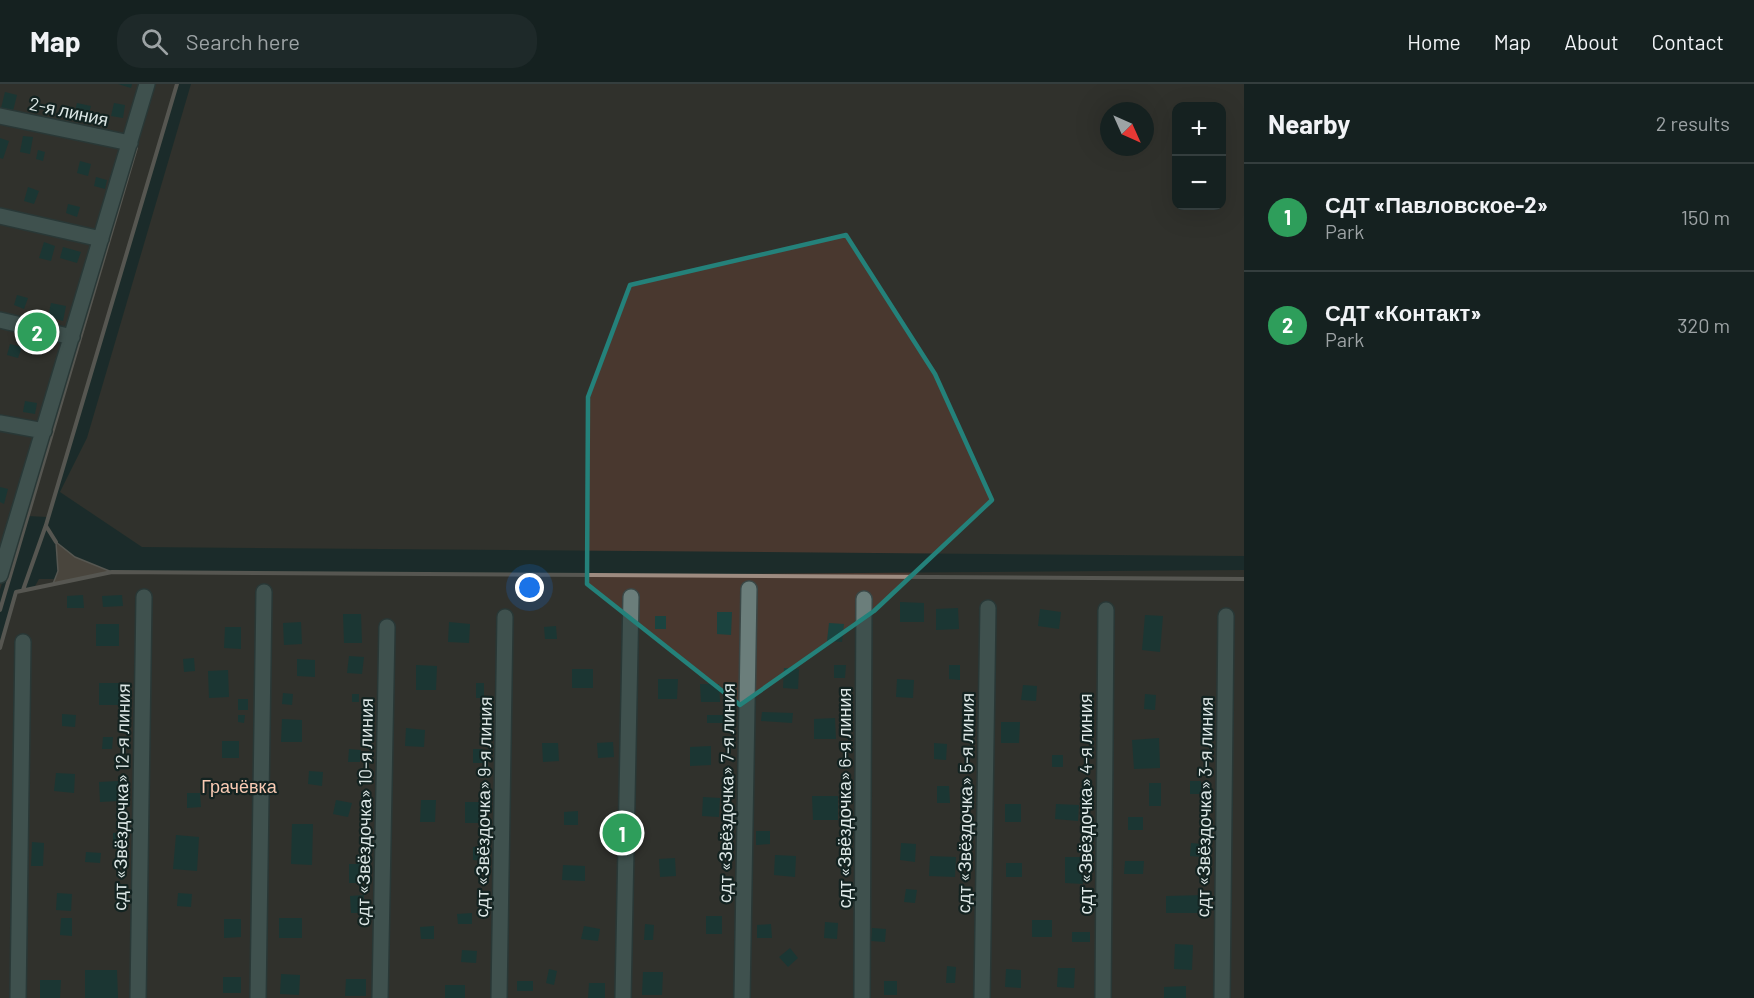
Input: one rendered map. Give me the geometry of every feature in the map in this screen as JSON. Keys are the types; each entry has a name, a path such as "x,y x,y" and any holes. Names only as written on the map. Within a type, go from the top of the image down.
{"street":[{"path":"0,575 6,538 44,431 147,84"},
{"name":"2-я линия","path":"0,116 130,143"},
{"path":"0,216 101,239"},
{"path":"0,320 72,337"},
{"path":"0,423 44,431"},
{"name":"сдт «Звёздочка» 7-я линия","path":"742,998 749,589"},
{"path":"258,998 264,592"},
{"name":"сдт «Звёздочка» 12-я линия","path":"138,998 144,597"},
{"path":"623,998 631,597"},
{"name":"сдт «Звёздочка» 6-я линия","path":"862,998 864,599"},
{"name":"сдт «Звёздочка» 5-я линия","path":"982,998 988,608"},
{"name":"сдт «Звёздочка» 4-я линия","path":"1103,998 1106,610"},
{"name":"сдт «Звёздочка» 3-я линия","path":"1222,998 1226,616"},
{"name":"сдт «Звёздочка» 9-я линия","path":"499,998 506,617"},
{"name":"сдт «Звёздочка» 10-я линия","path":"380,998 387,627"},
{"path":"18,998 23,642"}],"highlighted area":[{"path":"846,235 935,374 992,500 874,611 740,705 587,584 588,397 630,285"}],"green space":[{"path":"0,84 148,84 0,590"},
{"path":"154,84 177,84 48,517 28,516"},
{"path":"191,84 1244,84 1244,556 142,547 60,492 87,438"},
{"name":"Грачёвка","path":"1244,570 1244,998 0,998 0,648 16,592 34,588 39,579 80,579 112,572 583,575"}],"shaded area":[{"path":"56,542 75,557 112,572 53,584 58,571"}],"building":[{"path":"118,84 132,84 131,88"},
{"path":"5,92 17,95 13,111 1,108"},
{"path":"77,103 91,106 87,121 73,118"},
{"path":"114,103 125,105 123,118 111,116"},
{"path":"23,136 33,137 30,154 20,152"},
{"path":"0,138 9,141 3,159 0,158"},
{"path":"38,150 45,152 43,161 36,159"},
{"path":"80,161 91,164 88,176 77,173"},
{"path":"96,177 107,180 105,189 94,186"},
{"path":"28,187 39,191 34,204 24,201"},
{"path":"68,204 80,207 77,217 66,213"},
{"path":"44,242 55,246 51,261 39,258"},
{"path":"63,247 81,252 77,263 60,258"},
{"path":"17,295 28,298 24,309 14,305"},
{"path":"51,303 66,306 63,321 48,317"},
{"path":"10,344 22,347 18,358 7,355"},
{"path":"25,401 37,403 35,414 23,412"},
{"path":"0,487 8,489 4,504 0,502"},
{"path":"83,595 84,608 67,608 67,596"},
{"path":"122,595 123,606 103,607 102,596"},
{"path":"900,602 924,603 924,622 900,622"},
{"path":"958,608 959,629 936,630 936,609"},
{"path":"1040,609 1061,612 1059,629 1038,626"},
{"path":"717,612 732,612 731,635 717,634"},
{"path":"343,614 361,614 362,643 344,643"},
{"path":"1145,615 1163,616 1160,652 1142,650"},
{"path":"655,616 666,616 666,629 655,629"},
{"path":"301,622 302,644 284,645 283,623"},
{"path":"449,622 470,624 469,643 448,642"},
{"path":"829,623 844,624 842,642 827,641"},
{"path":"96,624 119,624 119,646 96,646"},
{"path":"556,626 557,639 545,639 544,627"},
{"path":"225,627 241,627 241,649 224,648"},
{"path":"349,656 364,657 362,674 347,673"},
{"path":"194,658 195,671 184,672 183,659"},
{"path":"297,659 315,660 315,677 297,676"},
{"path":"416,665 437,666 436,690 416,690"},
{"path":"834,665 846,665 845,678 834,678"},
{"path":"949,665 960,665 960,680 949,679"},
{"path":"784,668 799,669 798,689 783,688"},
{"path":"572,669 593,669 593,688 572,688"},
{"path":"228,670 229,697 209,698 208,671"},
{"path":"658,679 678,679 677,699 658,699"},
{"path":"897,679 914,680 913,698 896,697"},
{"path":"99,683 123,683 122,705 99,705"},
{"path":"476,683 484,683 484,698 476,698"},
{"path":"700,684 719,684 720,702 701,702"},
{"path":"1023,685 1037,686 1036,701 1021,700"},
{"path":"283,693 293,694 292,705 282,704"},
{"path":"352,694 359,694 359,702 352,702"},
{"path":"1145,694 1156,695 1155,710 1144,709"},
{"path":"238,699 248,699 248,710 238,710"},
{"path":"762,712 793,713 792,723 761,721"},
{"path":"62,714 76,715 75,727 62,726"},
{"path":"238,715 245,715 244,723 238,722"},
{"path":"707,715 730,715 730,723 707,723"},
{"path":"835,718 836,739 814,739 814,719"},
{"path":"282,719 302,720 302,742 281,742"},
{"path":"1001,722 1020,722 1019,743 1001,743"},
{"path":"406,728 425,730 424,747 405,746"},
{"path":"103,737 113,737 112,749 102,749"},
{"path":"1159,738 1160,768 1134,769 1132,740"},
{"path":"222,741 239,741 239,758 222,758"},
{"path":"613,742 614,757 598,758 597,743"},
{"path":"542,743 558,743 559,761 543,762"},
{"path":"934,743 947,744 946,760 934,759"},
{"path":"711,746 711,765 690,766 690,747"},
{"path":"349,749 361,750 360,762 348,762"},
{"path":"473,749 483,749 483,763 473,763"},
{"path":"1052,755 1063,755 1063,767 1052,767"},
{"path":"309,771 323,772 322,786 308,784"},
{"path":"56,773 75,774 74,793 54,791"},
{"path":"118,781 119,801 100,802 99,782"},
{"path":"1190,781 1201,781 1201,794 1190,794"},
{"path":"1149,783 1161,783 1161,806 1149,806"},
{"path":"937,786 949,786 950,803 937,803"},
{"path":"187,793 200,793 201,807 187,808"},
{"path":"812,796 838,796 838,820 813,820"},
{"path":"703,797 720,798 719,817 702,816"},
{"path":"336,800 352,803 348,817 333,814"},
{"path":"421,800 436,800 435,822 420,822"},
{"path":"465,802 479,802 479,823 465,823"},
{"path":"1005,804 1021,804 1021,822 1005,822"},
{"path":"1056,804 1079,805 1078,821 1055,819"},
{"path":"578,811 578,825 564,825 564,812"},
{"path":"1128,817 1143,817 1143,830 1128,830"},
{"path":"292,824 313,824 312,865 291,864"},
{"path":"756,831 770,831 770,844 756,845"},
{"path":"127,832 127,846 113,847 113,833"},
{"path":"176,835 199,837 197,871 173,869"},
{"path":"32,842 44,843 43,866 31,866"},
{"path":"901,843 916,844 915,862 900,860"},
{"path":"1191,843 1202,844 1202,857 1190,856"},
{"path":"473,847 484,847 484,861 473,860"},
{"path":"86,852 101,853 100,863 85,862"},
{"path":"775,855 796,856 795,877 774,875"},
{"path":"930,856 956,857 955,877 929,876"},
{"path":"1065,857 1084,857 1083,884 1065,883"},
{"path":"675,858 676,876 660,877 659,859"},
{"path":"1125,861 1144,861 1143,874 1124,874"},
{"path":"1006,863 1022,863 1022,877 1006,877"},
{"path":"349,864 364,864 365,883 349,883"},
{"path":"563,865 585,866 585,881 562,880"},
{"path":"906,889 917,890 915,903 904,902"},
{"path":"57,893 72,894 71,911 56,910"},
{"path":"178,893 192,894 191,907 177,906"},
{"path":"364,895 364,913 351,913 350,896"},
{"path":"1206,895 1206,913 1166,913 1166,896"},
{"path":"472,913 472,924 458,924 457,914"},
{"path":"706,916 722,916 722,934 706,934"},
{"path":"61,918 72,918 72,936 60,935"},
{"path":"279,918 302,918 302,938 279,938"},
{"path":"224,919 241,919 241,937 224,938"},
{"path":"1032,920 1052,920 1052,937 1032,937"},
{"path":"825,922 838,923 837,939 824,938"},
{"path":"645,924 654,925 653,940 644,940"},
{"path":"771,924 772,938 757,938 757,925"},
{"path":"434,926 434,939 421,939 420,927"},
{"path":"584,926 600,929 598,941 581,939"},
{"path":"872,928 886,929 885,942 871,941"},
{"path":"1072,932 1090,932 1090,942 1072,942"},
{"path":"1175,944 1193,945 1192,970 1174,969"},
{"path":"790,948 798,958 788,967 779,957"},
{"path":"462,950 477,951 476,963 461,962"},
{"path":"947,966 956,967 955,983 946,983"},
{"path":"1058,968 1075,968 1074,988 1057,987"},
{"path":"549,969 557,971 554,985 546,983"},
{"path":"1006,969 1021,970 1021,988 1005,987"},
{"path":"85,970 117,970 118,998 85,998"},
{"path":"643,972 663,972 662,995 642,995"},
{"path":"281,974 300,975 299,995 280,994"},
{"path":"223,977 241,977 241,993 223,993"},
{"path":"346,979 366,979 366,996 345,996"},
{"path":"40,980 61,980 60,998 40,998"},
{"path":"517,981 533,981 533,991 517,991"},
{"path":"884,981 897,981 897,995 884,995"},
{"path":"589,983 605,983 605,998 588,998"},
{"path":"445,985 465,985 465,998 445,998"},
{"path":"1186,986 1186,998 1164,998 1164,987"}],"waterway":[{"path":"23,590 46,525 177,84"},
{"path":"0,610 136,148"},
{"path":"46,526 56,542"},
{"path":"0,648 16,592 112,572 1244,579"}],"place":[{"name":"СДТ «Контакт»","path":"37,332"},
{"name":"СДТ «Павловское-2»","path":"622,833"}]}
